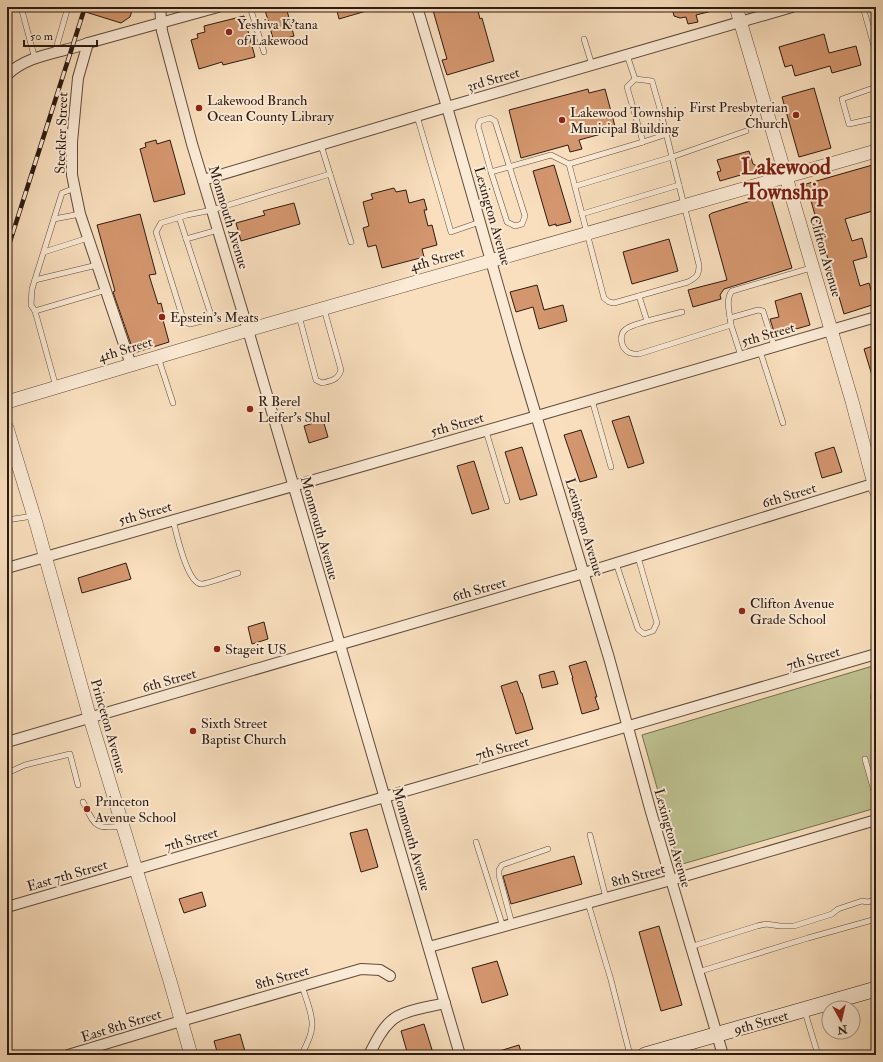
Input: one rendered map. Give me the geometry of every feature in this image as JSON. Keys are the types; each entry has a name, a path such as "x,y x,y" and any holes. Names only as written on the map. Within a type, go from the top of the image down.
{"main road":[{"name":"9th Street","path":"646,1055 876,989"}],"street":[{"name":"Monmouth Avenue","path":"160,7 161,24 170,61 203,180 460,1055"},
{"path":"7,75 12,70 35,59 54,53 72,50 88,43 218,7"},
{"name":"Lexington Avenue","path":"417,7 609,658 671,880 723,1055"},
{"name":"Clifton Avenue","path":"736,7 830,330 869,453 875,486"},
{"name":"3rd Street","path":"203,180 447,107 792,7"},
{"name":"Steckler Street","path":"88,43 78,78 72,142 72,175 80,214 131,364"},
{"name":"4th Street","path":"7,402 324,308 876,151"},
{"name":"5th Street","path":"7,568 486,431 876,317"},
{"name":"Princeton Avenue","path":"7,428 11,453 34,516 90,718 191,1055"},
{"name":"6th Street","path":"7,742 875,486"},
{"name":"7th Street","path":"136,870 876,654"},
{"name":"8th Street","path":"429,947 671,880 876,820"},
{"name":"East 7th Street","path":"9,906 136,870"},
{"name":"8th Street","path":"181,1021 361,969 380,970 390,976"},
{"path":"369,1055 377,1038 392,1020 406,1013 445,1003"},
{"name":"East 8th Street","path":"68,1055 181,1021"}],"lane":[{"path":"21,7 35,59"},
{"path":"54,53 68,7"},
{"path":"250,7 264,52"},
{"path":"863,7 876,53"},
{"path":"584,39 592,65"},
{"path":"627,55 635,79"},
{"path":"491,172 551,154 569,164 576,186 604,298 609,302 614,303 688,282 696,278 699,272 699,265 667,134 652,81 635,79"},
{"path":"635,79 627,87 643,142"},
{"path":"876,87 844,97 842,102 849,124 876,118"},
{"path":"417,116 451,232 480,222"},
{"path":"490,118 495,121 525,216 522,224 515,226 507,222 491,172 478,126 480,121 490,118"},
{"path":"576,186 672,157 746,131"},
{"path":"569,164 667,134"},
{"path":"322,145 351,242"},
{"path":"179,217 210,312 206,320 190,324 184,322 156,232 161,223 179,217 212,210 330,174"},
{"path":"582,214 679,185"},
{"path":"56,387 35,311 31,305 32,289 62,193 75,188"},
{"path":"54,219 80,214"},
{"path":"186,239 218,230"},
{"path":"44,252 88,238"},
{"path":"35,280 97,265"},
{"path":"741,356 731,325 729,301 730,293 732,291 812,268"},
{"path":"35,311 106,290"},
{"path":"639,296 647,321"},
{"path":"298,316 316,380 322,383 332,381 340,376 341,370 324,308"},
{"path":"730,318 758,310 763,311 774,346"},
{"path":"682,312 629,327 622,333 622,344 626,350 632,354 639,354 731,325"},
{"path":"760,351 783,423"},
{"path":"158,356 173,403"},
{"path":"592,400 611,467"},
{"path":"486,431 507,501"},
{"path":"7,520 34,516"},
{"path":"173,520 189,573 195,581 201,584 238,573"},
{"path":"616,563 638,629 644,634 653,631 657,623 638,557"},
{"path":"876,690 873,696 876,705"},
{"path":"7,773 26,765 70,754 78,785"},
{"path":"865,759 873,779 876,798"},
{"path":"83,802 93,822 99,827 107,828 122,826"},
{"path":"590,835 606,898"},
{"path":"476,842 507,925"},
{"path":"507,925 499,870 502,865 548,849"},
{"path":"7,895 9,906"},
{"path":"690,946 766,924 789,926 832,914 838,909 862,901 868,902 876,899"},
{"path":"588,903 611,980 630,1055"},
{"path":"698,972 876,919"},
{"path":"301,1055 311,1036 313,1028 302,986"},
{"path":"804,1009 818,1055"}],"green space":[{"path":"876,665 876,808 679,865 642,735"}],"building":[{"path":"76,7 133,7 130,17 121,23 76,9"},
{"path":"277,7 286,7 294,36 274,42 265,10"},
{"path":"336,7 373,7 373,9 339,19"},
{"path":"432,7 477,7 480,19 482,18 494,61 447,75 442,60 447,59"},
{"path":"672,7 716,7 716,10 696,15 698,22 688,24 686,17 680,18 674,16"},
{"path":"244,16 255,57 223,65 222,62 199,69 191,40 198,38 197,34 205,32 204,26"},
{"path":"824,34 829,53 856,46 861,65 832,73 830,66 795,76 792,65 785,67 779,47"},
{"path":"814,88 831,148 799,157 782,97"},
{"name":"Lakewood Township Municipal Building","path":"588,89 589,93 605,89 616,130 579,140 582,149 570,152 568,145 521,158 509,110"},
{"path":"156,140 157,144 170,140 185,194 154,202 140,149 146,147 145,143"},
{"path":"749,151 753,164 757,166 758,173 751,172 720,181 717,172 721,171 717,160"},
{"path":"876,164 876,210 845,219 852,241 862,238 867,257 853,261 860,286 869,283 873,296 872,305 844,314 806,184"},
{"path":"554,165 571,222 556,226 556,224 549,226 533,171"},
{"path":"394,188 396,192 406,190 409,203 424,199 427,210 424,210 428,226 432,225 437,245 422,249 424,257 382,268 376,245 368,247 363,228 369,226 363,202 373,199 371,194"},
{"path":"770,195 792,268 724,289 720,295 721,299 693,307 688,290 727,280 709,215"},
{"path":"294,203 300,224 241,241 236,223 265,215 263,211"},
{"path":"140,214 156,274 149,275 158,304 161,303 165,319 163,320 169,342 134,353 113,292 115,291 97,225"},
{"path":"669,239 678,271 632,284 623,252"},
{"path":"537,285 544,310 563,305 567,321 539,329 533,307 516,312 510,292"},
{"path":"801,293 810,325 775,335 770,319 779,317 775,301"},
{"path":"876,345 876,381 874,382 864,349"},
{"path":"629,416 644,463 628,468 612,421"},
{"path":"323,420 328,437 309,443 304,426"},
{"path":"581,430 597,477 580,482 564,435"},
{"path":"522,447 537,495 520,500 505,452"},
{"path":"834,447 842,472 822,478 815,453"},
{"path":"474,461 489,509 472,514 457,466"},
{"path":"126,563 131,579 82,593 78,578"},
{"path":"264,622 268,639 252,644 248,627"},
{"path":"586,661 597,697 595,697 599,709 582,714 569,666"},
{"path":"554,671 558,684 542,688 539,675"},
{"path":"517,681 533,729 516,734 501,686"},
{"path":"367,829 378,867 361,872 350,833"},
{"path":"574,856 582,884 511,904 503,876"},
{"path":"202,892 206,906 184,913 179,899"},
{"path":"659,926 682,1005 661,1011 639,932"},
{"path":"497,961 508,995 482,1003 472,968"},
{"path":"424,1024 433,1053 431,1054 432,1055 408,1055 401,1031"},
{"path":"240,1034 246,1055 218,1055 214,1041"},
{"path":"519,1045 522,1055 493,1055 493,1053"}],"railway":[{"path":"7,251 85,7"}],"place":[{"name":"Yeshiva K'tana of Lakewood","path":"229,32"},
{"name":"Lakewood Branch Ocean County Library","path":"199,108"},
{"name":"First Presbyterian Church","path":"796,115"},
{"name":"Lakewood Township Municipal Building","path":"562,120"},
{"name":"Epstein's Meats","path":"162,317"},
{"name":"R Berel Leifer's Shul","path":"250,409"},
{"name":"Clifton Avenue Grade School","path":"742,611"},
{"name":"Stageit US","path":"217,649"},
{"name":"Sixth Street Baptist Church","path":"193,731"},
{"name":"Princeton Avenue School","path":"87,809"}],"district":[{"name":"Lakewood Township","path":"786,178"}]}
